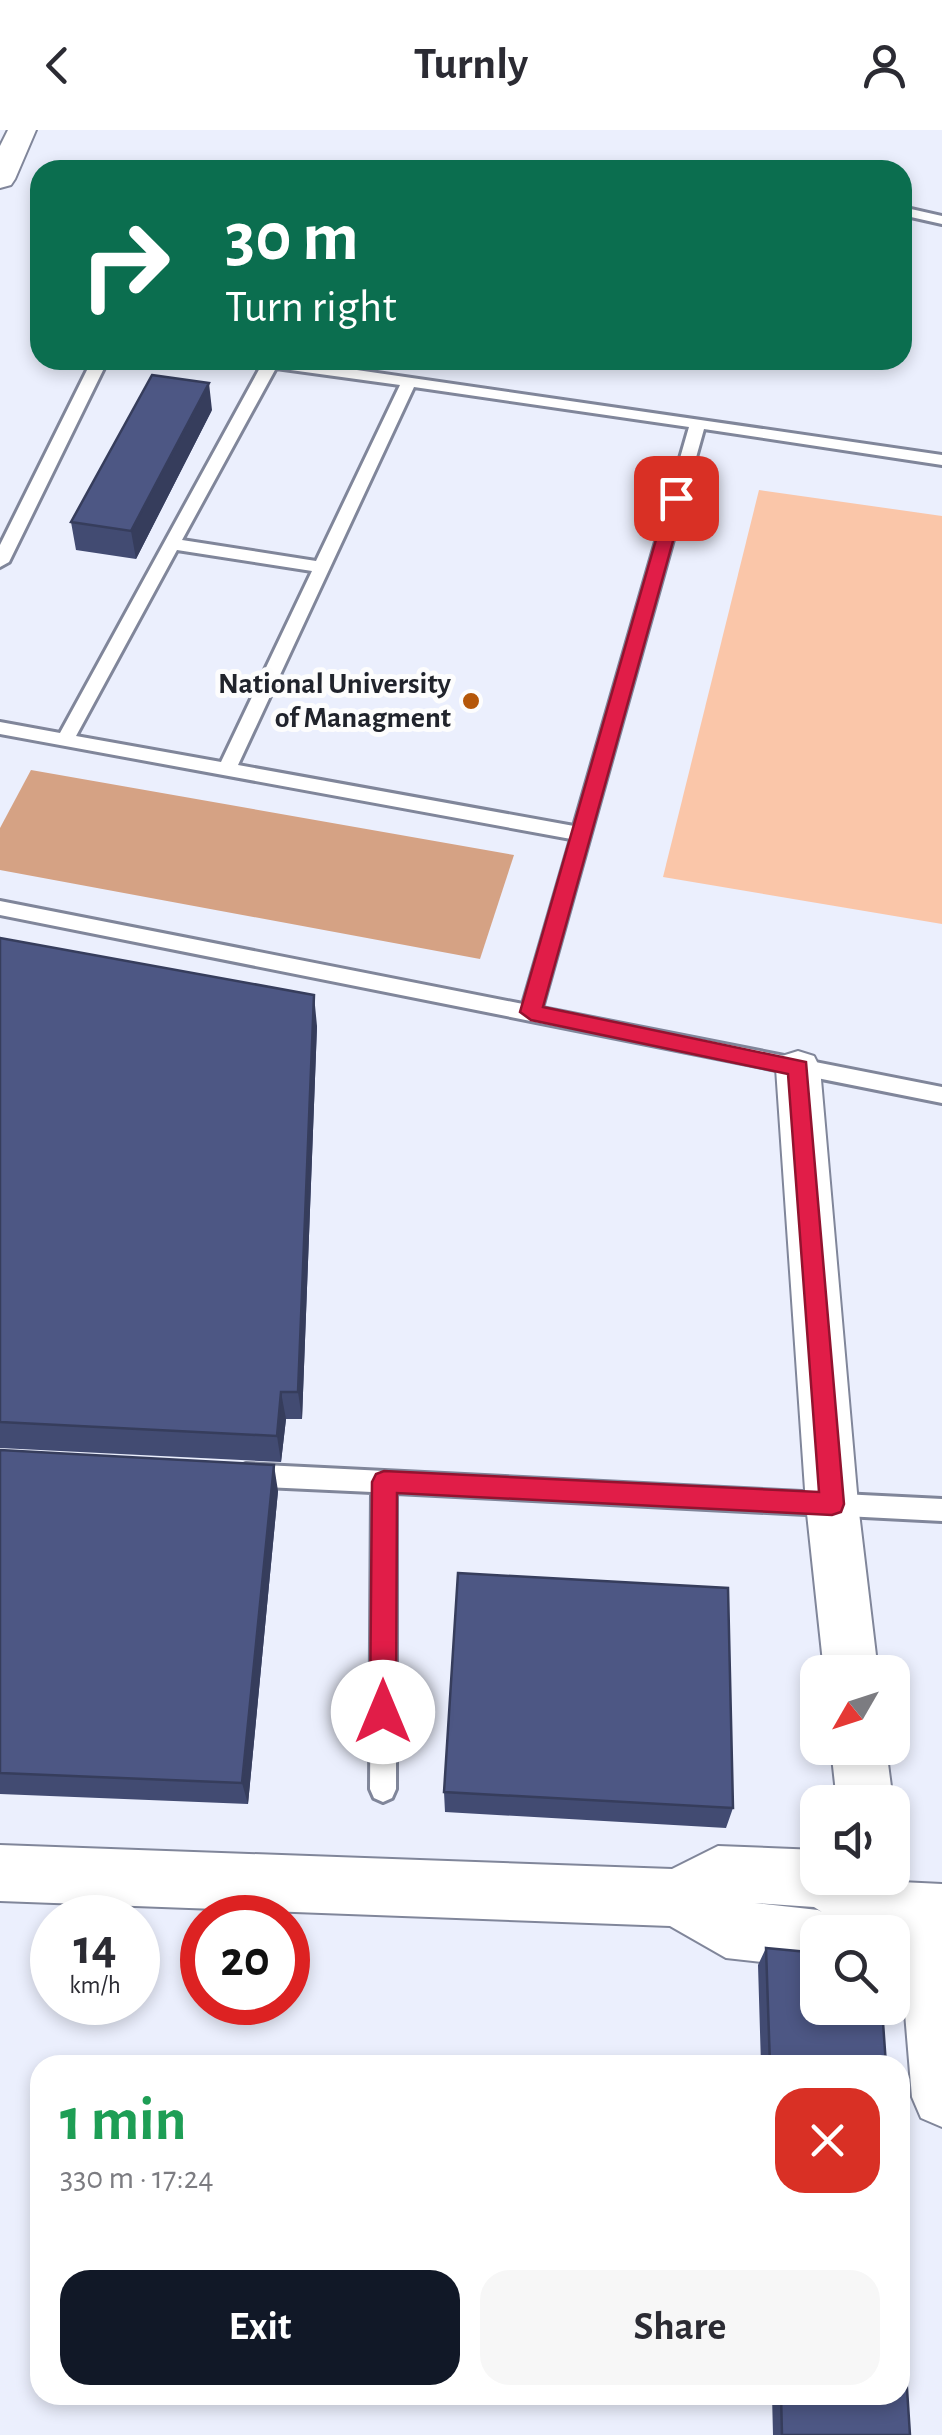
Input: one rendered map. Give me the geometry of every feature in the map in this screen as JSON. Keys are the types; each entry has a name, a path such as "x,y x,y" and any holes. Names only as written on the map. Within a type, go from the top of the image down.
{"street":[{"path":"0,178 22,130"},
{"path":"798,1068 832,1504 848,1655"},
{"path":"0,1873 678,1898 726,1929 796,1936"},
{"path":"678,1898 718,1874 766,1874 821,1878 891,1909 942,2097"}],"lane":[{"path":"912,213 942,220"},
{"path":"0,562 95,370"},
{"path":"65,740 172,544 259,370"},
{"path":"326,370 942,460"},
{"path":"226,771 409,382"},
{"path":"531,1012 698,423"},
{"path":"172,544 321,567"},
{"path":"0,728 580,834"},
{"path":"0,908 942,1095"},
{"path":"231,1474 942,1510"},
{"path":"383,1789 384,1482"}],"shaded area":[{"path":"759,490 942,516 942,924 663,877"},
{"path":"31,770 514,855 480,959 0,870 0,828"}],"building":[{"path":"152,375 209,383 131,531 71,522"},
{"path":"0,938 314,995 298,1392 281,1392 277,1436 0,1422"},
{"path":"0,1450 274,1465 242,1783 0,1773"},
{"path":"458,1573 728,1588 733,1808 444,1792"},
{"path":"766,1948 800,1951 800,2025 883,2025 885,2055 770,2055"},
{"path":"781,2405 908,2405 910,2435 782,2435"}],"place":[{"name":"National University of Managment","path":"471,701"}],"route":[{"path":"383,1712 384,1482 832,1504 798,1068 531,1012 676,498"}]}
